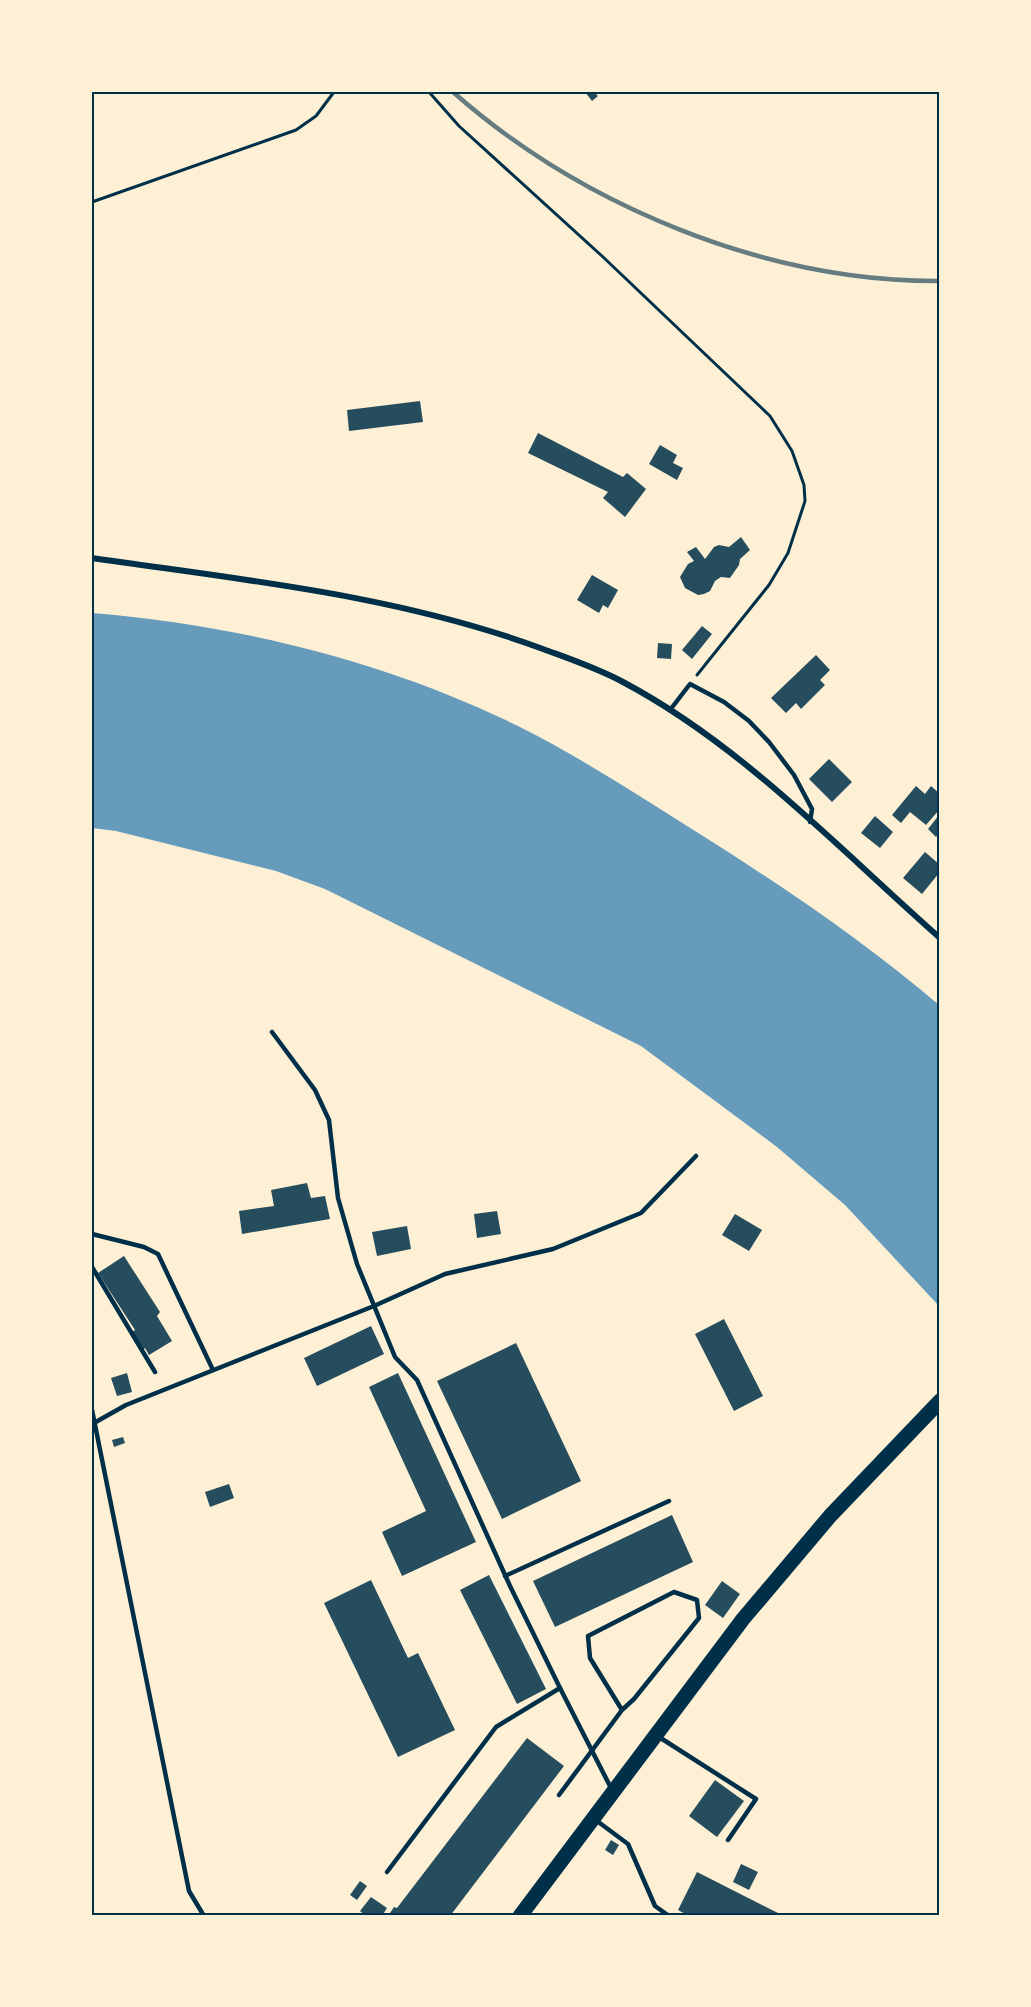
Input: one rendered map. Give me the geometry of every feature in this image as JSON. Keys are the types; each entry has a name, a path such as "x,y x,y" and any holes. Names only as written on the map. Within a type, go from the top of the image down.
{"main road":[{"path":"520,1916 654,1734 779,1574 877,1464 939,1401"}],"street":[{"path":"92,558 343,596 446,617 504,635 597,670 623,682 670,711 732,755 939,938"}],"lane":[{"path":"670,711 690,684 724,702 749,721 769,742 794,775 812,809 810,822"},
{"path":"272,1032 315,1090 329,1120 338,1198 357,1264 395,1357 417,1380 505,1576 612,1791"},
{"path":"94,1423 126,1405 374,1306 445,1274 553,1249 641,1213 696,1156"},
{"path":"92,1234 144,1247 158,1254 213,1370"},
{"path":"92,1267 155,1372"},
{"path":"92,1410 189,1891 204,1916"},
{"path":"505,1576 669,1501"},
{"path":"559,1795 622,1710 634,1699 699,1618 697,1600 674,1592 588,1636 590,1658 622,1710"},
{"path":"387,1872 496,1727 560,1688"},
{"path":"654,1734 756,1799 728,1840"},
{"path":"593,1817 628,1844 655,1906 669,1916"}],"path":[{"path":"92,202 296,130 316,116 334,92"},
{"path":"429,92 459,126 749,396 782,431 792,451 804,485 805,501 788,553 769,585 690,684"}],"water":[{"path":"92,613 202,627 256,637 364,665 468,703 542,738 657,807 794,896 911,982 939,1005 939,1306 845,1205 777,1147 641,1046 325,889 276,871 116,831 92,828"}],"building":[{"path":"585,92 594,92 598,96 592,101"},
{"path":"420,401 423,422 349,431 347,410"},
{"path":"538,433 623,477 627,473 646,489 625,517 603,498 608,492 528,453"},
{"path":"660,445 677,455 673,463 683,468 677,480 649,464"},
{"path":"741,537 750,550 740,559 739,565 730,578 721,577 715,581 710,591 704,594 698,595 685,588 680,577 688,564 694,561 687,552 696,547 705,559 714,547 719,545 729,547"},
{"path":"592,575 618,590 608,608 603,605 599,613 577,600"},
{"path":"702,626 712,634 692,659 682,650"},
{"path":"658,643 672,644 671,659 657,658"},
{"path":"816,655 830,670 820,680 825,685 801,709 796,703 786,713 771,698"},
{"path":"829,759 852,782 832,802 809,779"},
{"path":"916,786 925,794 931,786 939,793 939,810 926,825 910,812 901,823 892,815"},
{"path":"939,815 939,833 936,837 928,829"},
{"path":"875,816 893,832 880,848 861,833"},
{"path":"925,852 939,864 939,873 922,894 903,878"},
{"path":"307,1183 311,1198 325,1196 330,1219 242,1234 239,1211 274,1206 271,1190"},
{"path":"497,1211 501,1234 477,1238 474,1214"},
{"path":"735,1214 762,1230 749,1251 722,1235"},
{"path":"407,1226 411,1249 377,1256 372,1232"},
{"path":"124,1256 160,1312 157,1316 172,1341 149,1355 145,1348 143,1350 132,1332 135,1330 98,1273"},
{"path":"724,1319 763,1396 734,1411 695,1334"},
{"path":"371,1326 384,1354 317,1386 304,1358"},
{"path":"516,1343 581,1481 502,1519 437,1381"},
{"path":"127,1373 132,1392 117,1396 111,1378"},
{"path":"398,1373 476,1542 402,1576 382,1532 426,1511 369,1387"},
{"path":"123,1437 125,1443 114,1447 112,1440"},
{"path":"229,1484 234,1498 210,1507 205,1492"},
{"path":"672,1515 693,1562 555,1627 533,1581"},
{"path":"489,1575 546,1689 517,1704 460,1590"},
{"path":"371,1580 408,1658 418,1653 455,1730 398,1757 324,1603"},
{"path":"722,1581 740,1594 723,1618 705,1605"},
{"path":"527,1738 564,1766 450,1916 388,1916 394,1907 397,1908"},
{"path":"715,1780 744,1801 717,1837 689,1816"},
{"path":"611,1840 619,1845 613,1855 605,1850"},
{"path":"741,1864 758,1872 749,1890 733,1882"},
{"path":"697,1872 778,1913 777,1916 689,1916 678,1910"},
{"path":"360,1881 367,1886 357,1900 350,1895"},
{"path":"371,1897 387,1908 382,1916 366,1916 360,1911"}],"railway":[{"path":"453,92 504,133 559,170 618,202 680,230 743,252 809,268 874,278 940,281"}]}
